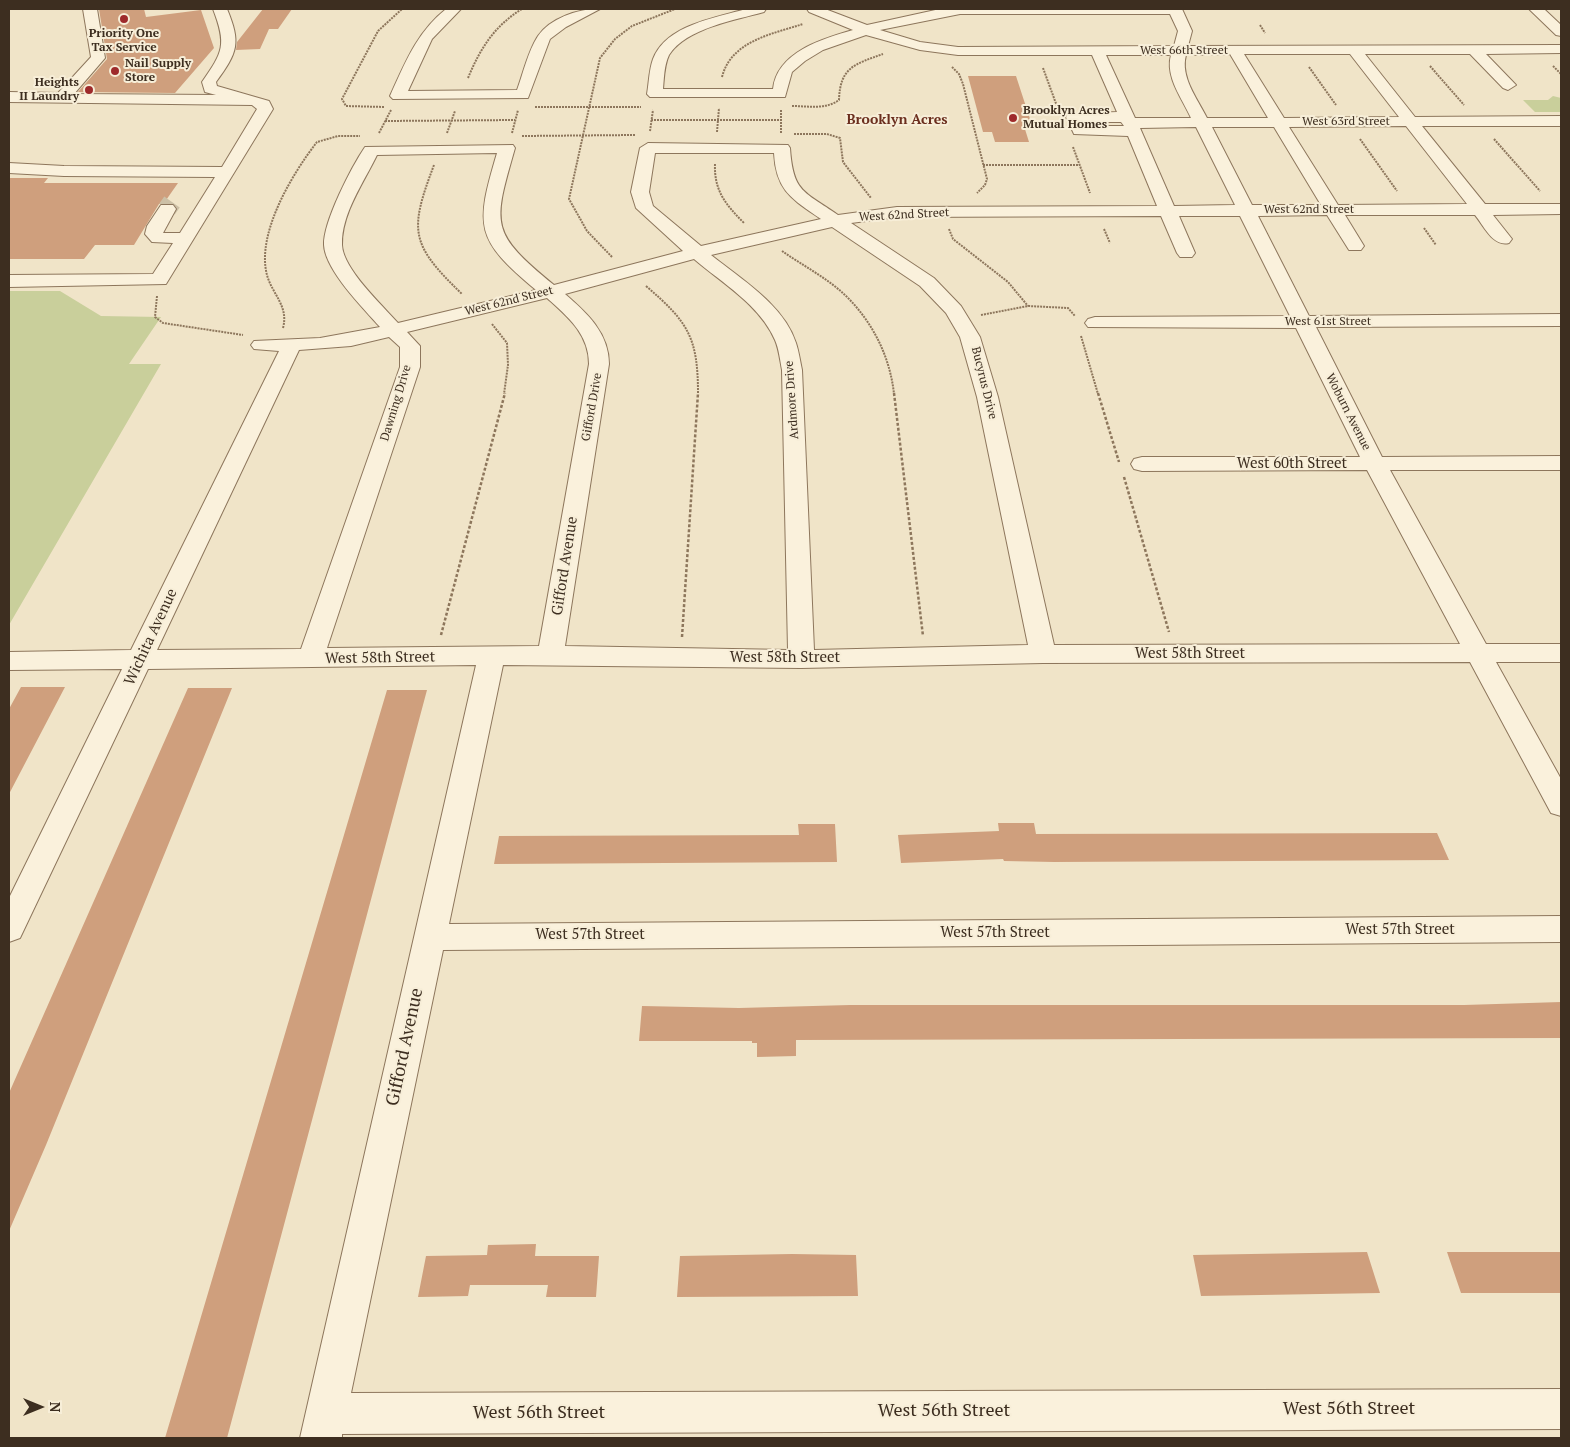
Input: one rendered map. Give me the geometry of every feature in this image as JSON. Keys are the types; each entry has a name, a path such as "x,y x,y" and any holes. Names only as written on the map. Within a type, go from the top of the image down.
{"street":[{"path":"62,98 98,58 90,9"},
{"path":"9,281 159,280 266,109 264,104 254,100 210,89 209,82 228,56 231,47 231,38 220,9"},
{"path":"454,9 437,21 427,33 398,96 461,95 521,101 544,37 561,24 593,9"},
{"path":"759,9 697,29 678,39 663,53 654,100 720,94 780,100 781,78 788,68 802,55 824,44 927,14 960,10 1176,9"},
{"name":"West 66th Street","path":"814,9 914,47 935,50 1561,49"},
{"name":"Woburn Avenue","path":"1176,9 1185,31 1182,50 1176,64 1178,76 1244,210 1375,464 1561,805"},
{"path":"1536,9 1561,32"},
{"path":"1474,49 1508,85"},
{"path":"1234,50 1356,246"},
{"path":"1354,50 1503,239"},
{"path":"1097,51 1186,253"},
{"path":"9,96 254,100"},
{"name":"West 63rd Street","path":"1130,123 1561,121"},
{"path":"648,142 714,148 781,141"},
{"name":"Bucyrus Drive","path":"781,141 783,171 791,188 834,221 930,286 953,309 973,340 1002,454 1043,654"},
{"name":"Ardmore Drive","path":"648,142 640,192 645,208 696,253 755,300 774,321 786,342 792,370 801,659"},
{"path":"375,143 440,149"},
{"name":"Dawning Drive","path":"310,659 410,367 410,346 393,330 338,264 332,248 335,227 375,143"},
{"name":"Gifford Drive","path":"440,149 507,148 491,204 490,221 496,236 511,257 580,318 596,340 599,372 579,476"},
{"path":"9,168 64,171 227,172"},
{"path":"185,238 158,238 154,234 156,226 193,172"},
{"name":"West 62nd Street","path":"254,340 351,340 550,292 696,253 865,215 896,212 1561,209"},
{"name":"West 61st Street","path":"1084,325 1561,320"},
{"name":"Wichita Avenue","path":"9,929 140,660 286,339"},
{"name":"West 60th Street","path":"1128,468 1561,463"},
{"name":"Gifford Avenue","path":"551,655 579,476"},
{"name":"West 58th Street","path":"9,661 551,655 801,659 1043,654 1561,653"},
{"name":"Gifford Avenue","path":"323,1426 491,657"},
{"name":"West 57th Street","path":"430,936 1561,929"},
{"name":"West 56th Street","path":"323,1426 1561,1408"}],"path":[{"path":"286,339 285,310 268,279 264,257 266,240 272,221 317,142 338,136 375,143 392,107 354,108 346,106 342,99 378,31 402,9"},
{"path":"464,295 433,267 420,246 415,221 421,198 461,95 488,36 500,23 522,9"},
{"path":"613,258 593,241 576,217 569,199 600,58 611,40 628,28 675,9"},
{"path":"749,228 721,199 714,175 714,148 722,67 735,52 760,39 803,24"},
{"path":"872,199 846,169 840,138 827,134 781,141 780,100 827,106 836,103 839,100 840,78 846,70 890,51"},
{"path":"1425,61 1464,105"},
{"path":"1305,62 1336,106"},
{"path":"947,63 959,74 964,84 987,179 985,185 973,196"},
{"path":"654,100 648,142 582,135 511,136 521,101 589,107 654,100"},
{"path":"385,121 515,120"},
{"path":"651,120 781,120"},
{"path":"1028,124 1064,124"},
{"path":"1493,138 1544,195"},
{"path":"1360,139 1400,195"},
{"path":"983,165 1080,165"},
{"path":"1421,224 1436,245"},
{"path":"948,225 953,239 1008,282 1028,306"},
{"path":"780,249 845,295 871,326 891,369 923,636"},
{"path":"644,284 674,309 690,332 699,360 681,657"},
{"path":"960,319 1028,306 1068,308 1075,313 1084,325 1128,468 1170,635"},
{"path":"436,657 505,391 508,365 507,343 487,316"},
{"path":"155,317 176,326 254,340"}],"green space":[{"path":"1553,96 1561,98 1561,112 1535,112 1523,100 1548,100"},
{"path":"9,291 60,291 101,316 161,317 129,364 161,364 9,625"}],"building":[{"path":"99,9 144,9 146,17 201,10 214,48 175,93 78,92 107,59"},
{"path":"263,9 292,9 278,29 269,29 260,49 236,50 237,42"},
{"path":"968,76 1016,76 1031,122 1028,122 1030,126 1024,126 1029,142 995,142 992,132 983,132"},
{"path":"9,178 48,178 44,183 178,183 164,203 159,204 134,245 95,245 84,259 9,259"},
{"path":"21,687 65,687 9,794 9,709"},
{"path":"188,688 232,688 46,1145 9,1231 9,1093"},
{"path":"387,690 427,690 227,1438 165,1438"},
{"path":"998,823 1034,823 1036,834 1437,833 1449,860 1054,862 1004,861 1003,859 901,863 898,835 999,831"},
{"path":"798,824 835,824 837,862 494,864 499,836 799,835"},
{"path":"1561,1002 1561,1038 796,1040 796,1056 757,1057 757,1043 752,1043 752,1041 639,1041 642,1006 739,1008 850,1005 1464,1005"},
{"path":"536,1244 535,1256 599,1256 596,1297 546,1297 548,1285 470,1285 468,1296 418,1297 426,1256 487,1255 488,1245"},
{"path":"1367,1252 1380,1293 1201,1296 1193,1255"},
{"path":"1447,1252 1561,1252 1561,1293 1461,1293"},
{"path":"856,1255 858,1296 677,1297 680,1256"}],"tunnel":[{"path":"167,209 172,202"}],"place":[{"name":"Priority One Tax Service","path":"124,19"},
{"name":"Nail Supply Store","path":"115,71"},
{"name":"Heights II Laundry","path":"89,90"},
{"name":"Brooklyn Acres Mutual Homes","path":"1013,118"}],"district":[{"name":"Brooklyn Acres","path":"897,120"}]}
